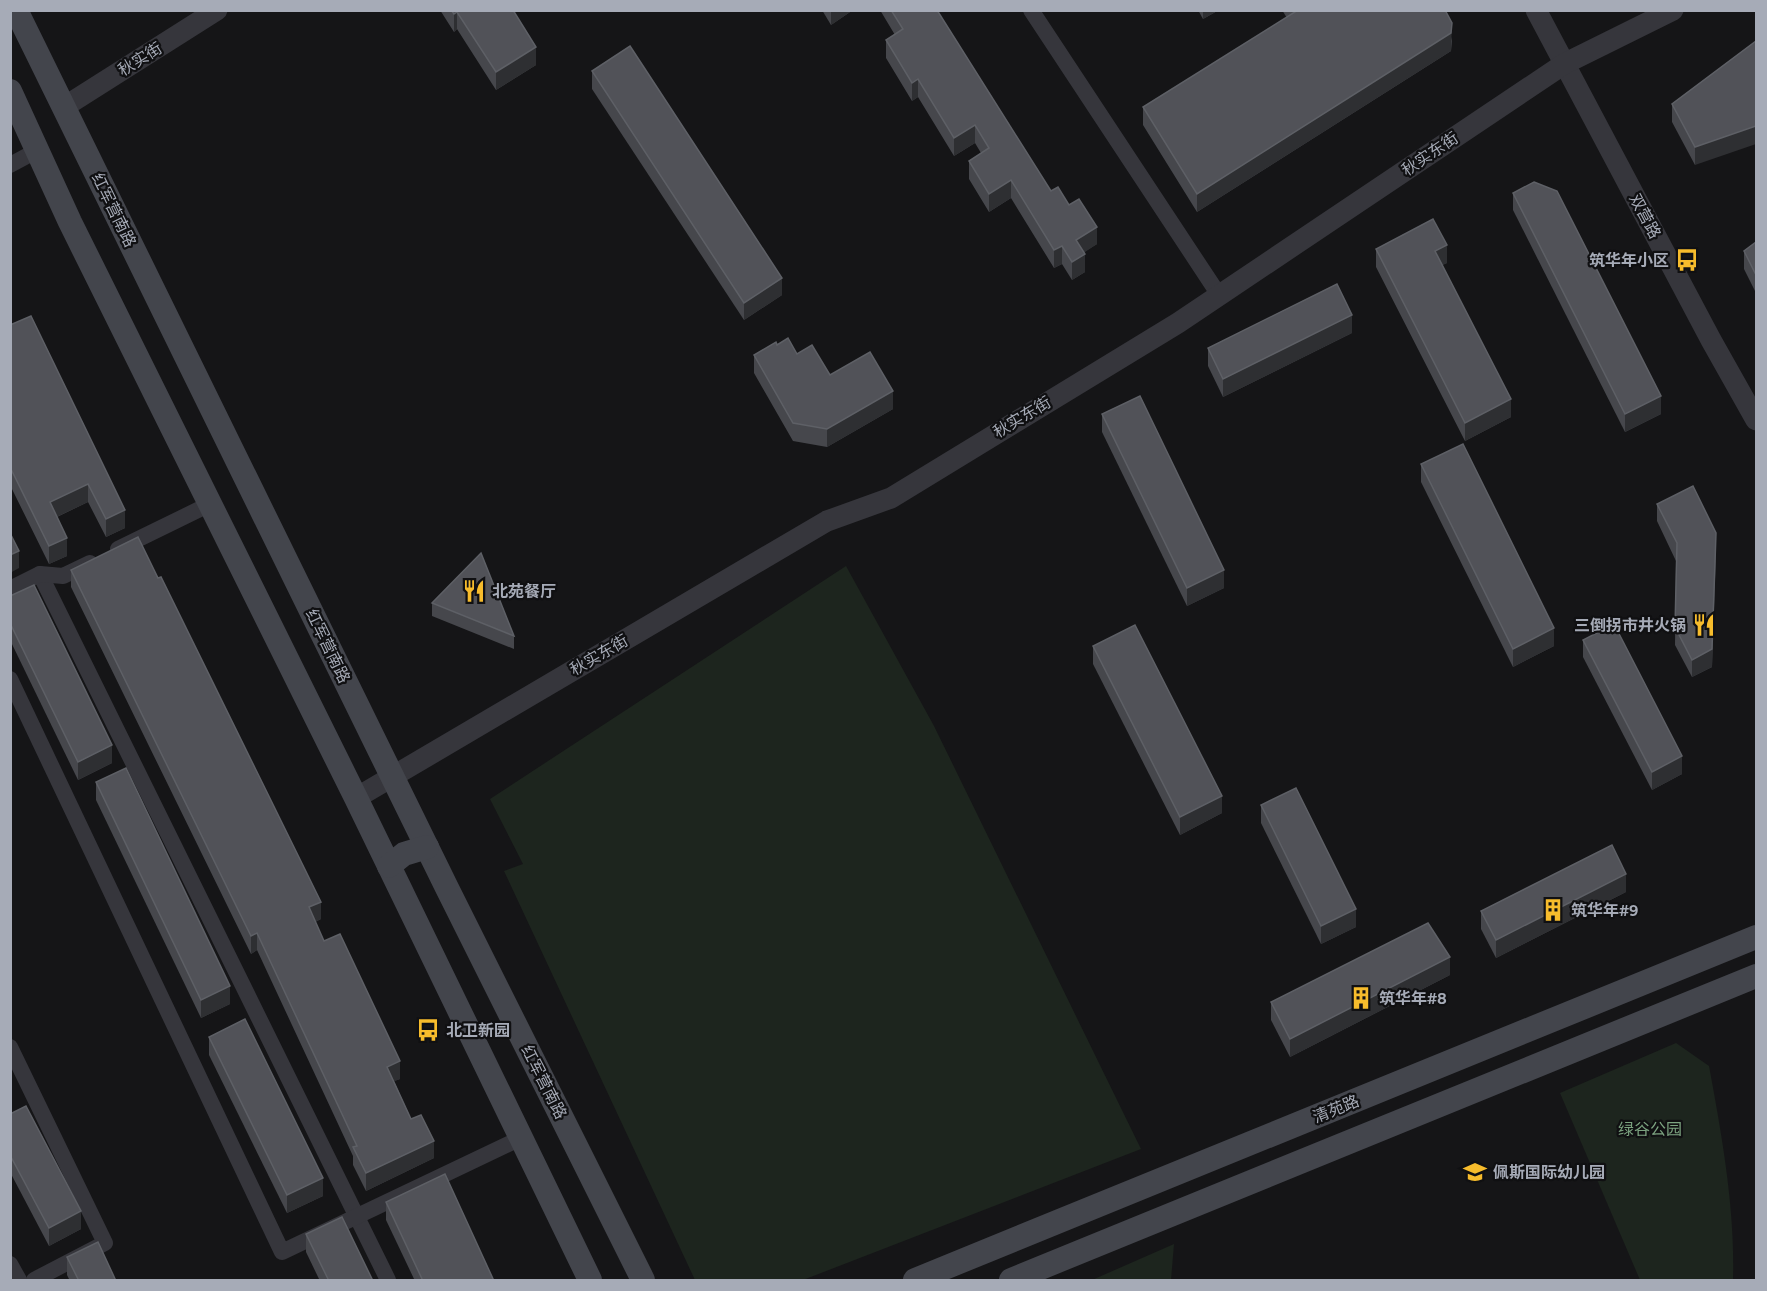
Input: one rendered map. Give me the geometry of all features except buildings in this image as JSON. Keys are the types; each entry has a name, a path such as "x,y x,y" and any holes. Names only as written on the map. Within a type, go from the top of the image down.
{"main road":[{"name":"红军营南路","path":"18,29 64,107 643,1281"},
{"path":"10,91 70,222 356,798 590,1281"},
{"path":"389,866 404,854 427,847"},
{"name":"清苑路","path":"915,1281 1756,936"},
{"path":"1011,1281 1756,976"}],"street":[{"name":"秋实街","path":"64,107 217,10"},
{"path":"1030,10 1219,295"},
{"name":"双营路","path":"1536,10 1711,340 1756,420"},
{"name":"秋实东街","path":"356,798 827,521 891,498 1168,329 1564,64 1673,10"},
{"path":"10,165 38,150"},
{"path":"10,589 40,574 63,576 210,504"},
{"path":"40,574 388,1281"},
{"path":"10,679 282,1252 521,1138"},
{"path":"10,1047 105,1243 34,1281"},
{"path":"10,1264 19,1281"}],"green space":[{"path":"846,566 934,726 1141,1149 803,1280 695,1280 504,871 523,864 490,799"},
{"name":"绿谷公园","path":"1676,1043 1709,1066 1730,1200 1733,1280 1640,1280 1560,1093"},
{"path":"1174,1244 1171,1280 1092,1280"}],"place":[{"name":"筑华年小区","path":"1687,260"},
{"name":"北苑餐厅","path":"474,591"},
{"name":"三倒拐市井火锅","path":"1704,625"},
{"name":"筑华年#9","path":"1553,910"},
{"name":"筑华年#8","path":"1361,998"},
{"name":"北卫新园","path":"428,1030"},
{"name":"佩斯国际幼儿园","path":"1475,1172"}]}
